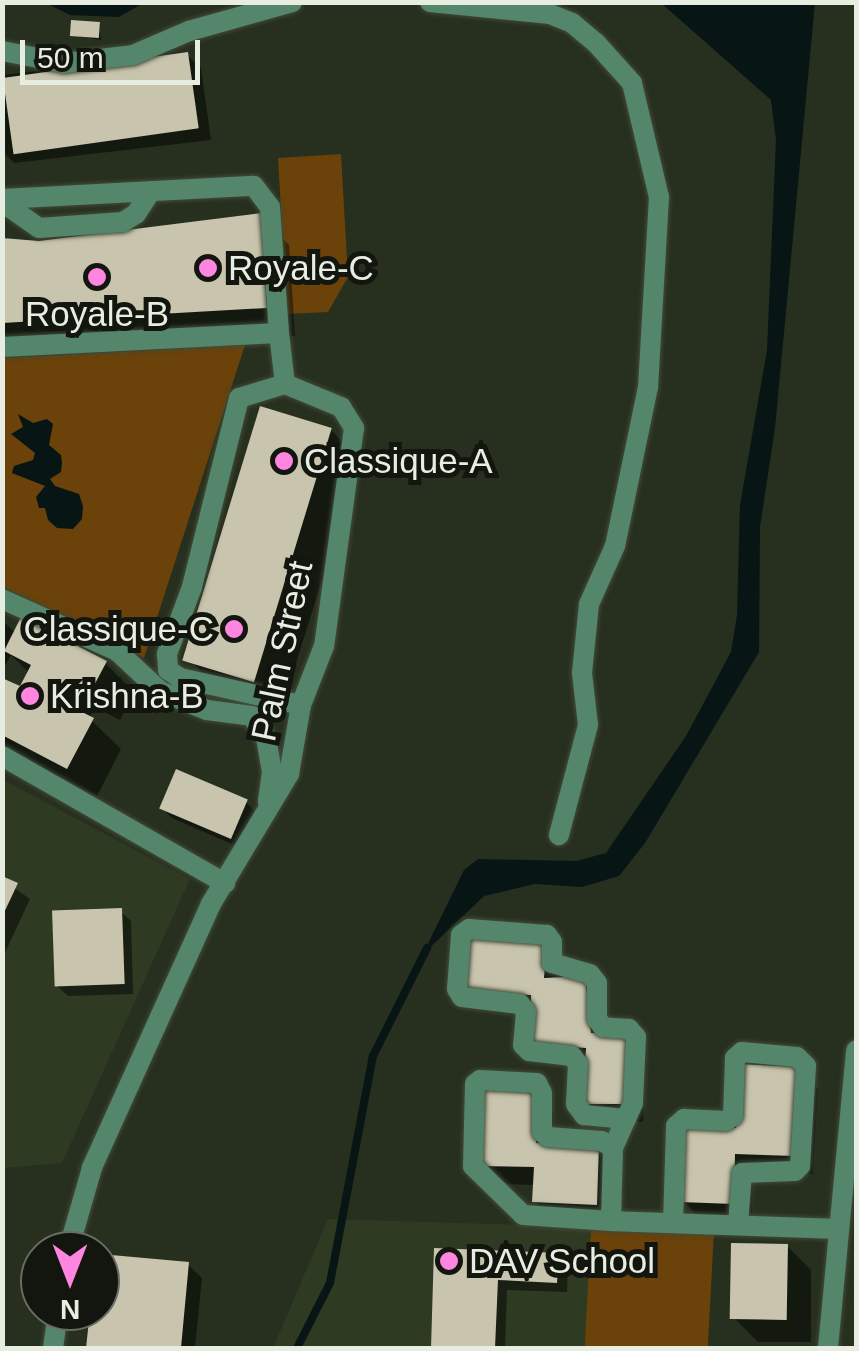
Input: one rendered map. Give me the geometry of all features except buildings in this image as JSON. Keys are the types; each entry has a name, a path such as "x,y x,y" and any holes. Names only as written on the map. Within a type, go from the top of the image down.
{"street":[{"path":"2,51 23,59 64,63 133,55 189,31 292,2"},
{"path":"430,2 550,14 572,23 596,43 632,82 660,198 648,387 616,546 589,604 582,673 588,725 559,835"},
{"path":"2,201 254,186 270,207 285,384 238,398 192,587 166,654 168,670 180,678 301,706"},
{"path":"2,201 39,228 123,222 136,214 152,192"},
{"path":"2,346 279,334"},
{"name":"Palm Street","path":"74,1231 92,1168 211,904 265,819 288,774 301,706 324,646 354,428 341,407 285,384"},
{"path":"2,599 116,651 160,691 207,710 252,716 266,738 272,772 265,819"},
{"path":"2,756 225,883"},
{"path":"610,1221 613,1148 626,1118 632,1104 636,1037 630,1029 603,1027 597,1019 596,982 590,974 552,963 552,942 546,935 469,929 461,935 457,990 462,997 520,1004 526,1012 524,1045 529,1051 572,1056 578,1064 576,1104 584,1114 626,1118"},
{"path":"828,1348 856,1050"},
{"path":"673,1223 676,1126 684,1120 726,1121 732,1116 735,1058 742,1052 797,1057 806,1066 800,1166 795,1171 742,1173 738,1226"},
{"path":"613,1148 602,1141 548,1137 542,1132 542,1093 537,1083 480,1080 475,1084 473,1166 523,1216 837,1230"}],"shaded area":[{"path":"46,3 143,3 119,17 70,15"},
{"path":"661,3 815,3 775,428 760,527 759,652 645,843 619,876 582,887 535,884 484,896 423,954 464,870 478,859 576,861 606,853 686,736 731,652 737,615 740,505 767,350 776,140 771,100"},
{"path":"341,154 348,277 328,312 287,314 278,158"},
{"path":"245,345 144,658 3,587 2,358"},
{"path":"18,414 33,423 47,419 53,424 49,445 61,455 62,463 61,472 50,479 55,486 79,494 83,506 82,519 73,529 57,528 48,520 45,508 39,508 36,497 45,486 12,473 14,466 33,460 35,453 11,434 23,427"},
{"path":"2,779 190,879 62,1163 3,1168"},
{"name":"DAV School","path":"328,1219 591,1227 585,1348 273,1348"},
{"path":"591,1227 714,1233 708,1348 585,1348"}],"waterway":[{"path":"297,1348 330,1283 373,1056 427,948"}],"place":[{"name":"Royale-C","path":"208,268"},
{"name":"Royale-B","path":"97,277"},
{"name":"Classique-A","path":"284,461"},
{"name":"Classique-C","path":"234,629"},
{"name":"Krishna-B","path":"30,696"},
{"name":"DAV School","path":"449,1261"}]}
